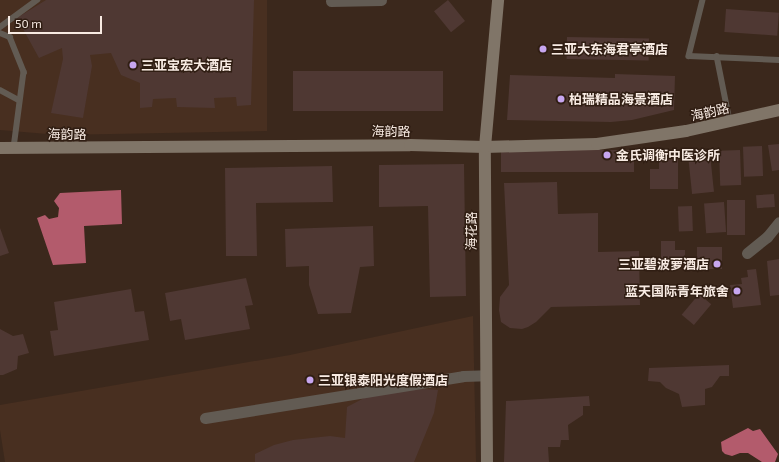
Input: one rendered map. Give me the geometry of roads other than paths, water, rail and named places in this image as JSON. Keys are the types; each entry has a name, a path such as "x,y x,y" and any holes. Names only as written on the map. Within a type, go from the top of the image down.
{"street":[{"path":"331,1 381,0"},
{"name":"海花路","path":"487,462 485,147 498,0"},
{"name":"海韵路","path":"0,148 410,145 485,147 597,144 686,131 779,110"},
{"path":"747,253 767,237 779,222"},
{"path":"205,418 462,376 486,375"}],"lane":[{"path":"0,27 37,0"},
{"path":"703,0 689,56 717,56 779,60"},
{"path":"0,33 10,37 24,72 19,100 14,148"},
{"path":"717,56 730,122"},
{"path":"0,90 19,100"}],"place":[{"name":"三亚大东海君亭酒店","path":"543,49"},
{"name":"三亚宝宏大酒店","path":"133,65"},
{"name":"柏瑞精品海景酒店","path":"561,99"},
{"name":"金氏调衡中医诊所","path":"607,155"},
{"name":"三亚碧波萝酒店","path":"717,264"},
{"name":"蓝天国际青年旅舍","path":"737,291"},
{"name":"三亚银泰阳光度假酒店","path":"310,380"}]}
